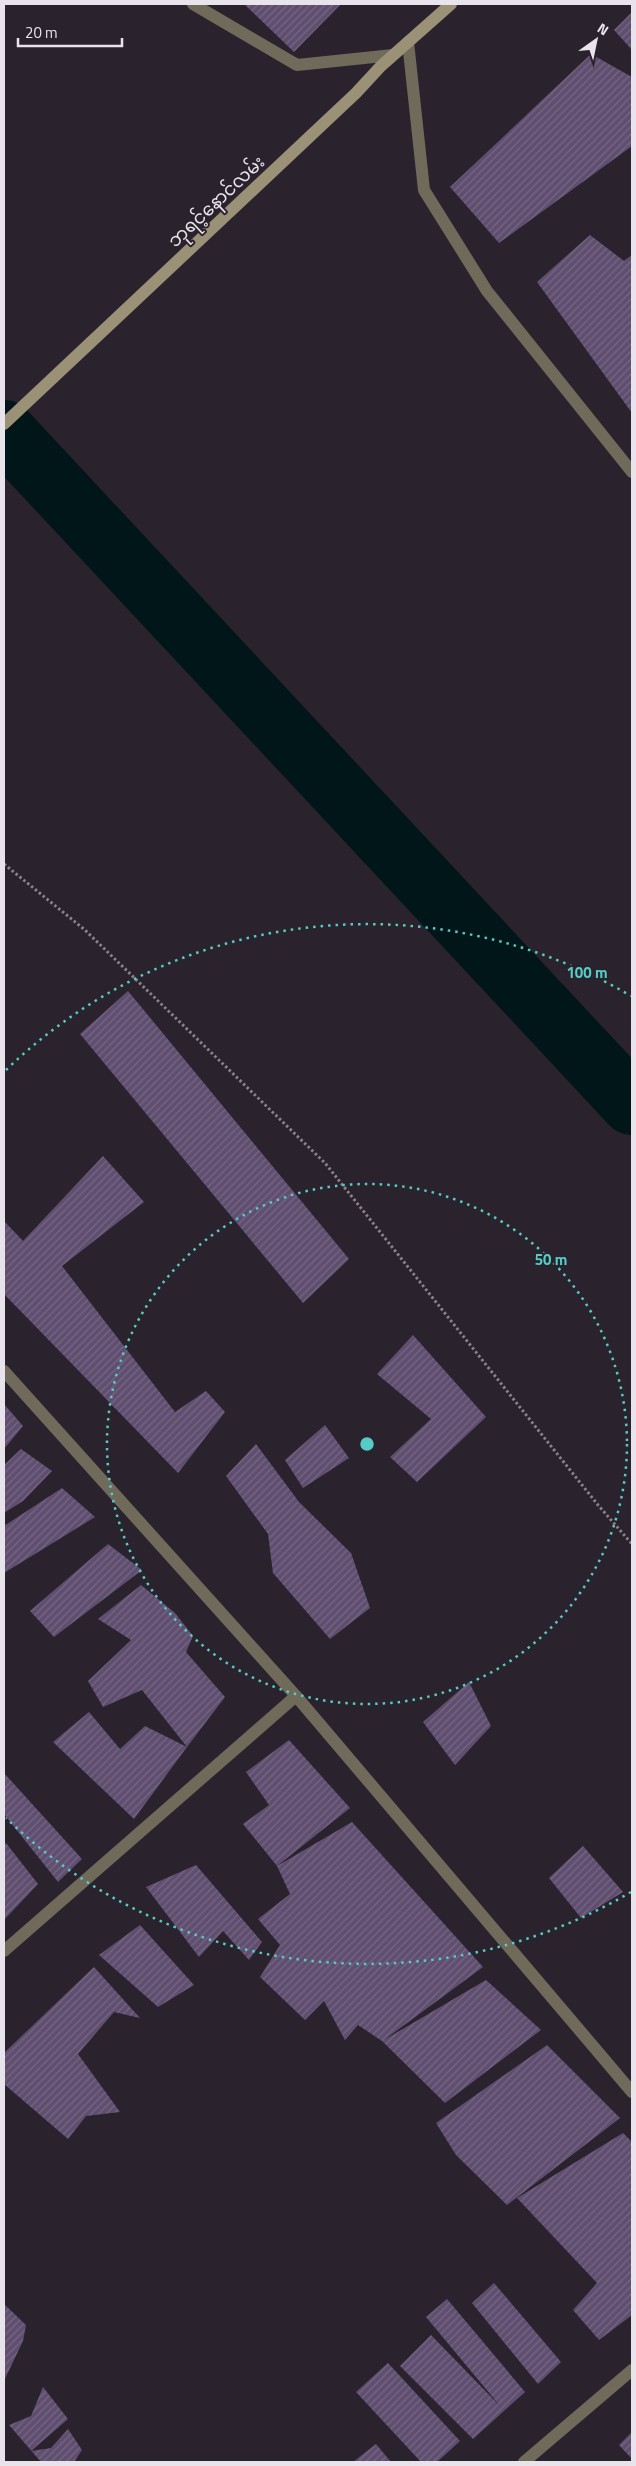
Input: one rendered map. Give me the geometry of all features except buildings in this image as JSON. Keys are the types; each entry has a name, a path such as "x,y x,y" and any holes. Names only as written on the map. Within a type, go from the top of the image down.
{"street":[{"path":"193,4 297,65 393,55"},
{"name":"ဘုရင့်နောင်လမ်း","path":"4,424 356,93 381,66 451,4"},
{"path":"408,42 424,190 488,291 632,472"},
{"path":"4,1371 296,1696 632,2092"},
{"path":"4,1950 296,1696"},
{"path":"524,2462 632,2370"}],"path":[{"path":"4,864 85,930 325,1163 591,1498 632,1544"}],"waterway":[{"path":"4,431 632,1104"}]}
